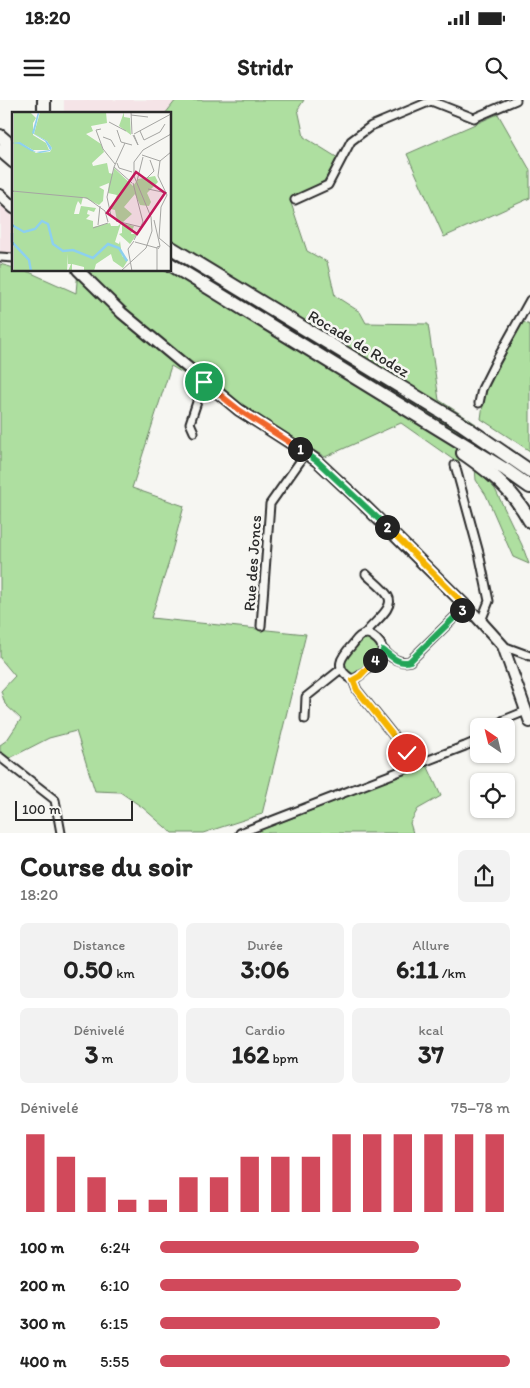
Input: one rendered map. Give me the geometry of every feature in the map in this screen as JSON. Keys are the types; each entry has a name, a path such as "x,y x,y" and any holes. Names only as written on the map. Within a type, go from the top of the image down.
{"highway":[{"path":"0,136 12,146"},
{"path":"0,150 12,160"},
{"name":"Rocade de Rodez","path":"171,248 460,423 530,471"},
{"name":"Rocade de Rodez","path":"171,265 498,465 530,487"},
{"path":"380,393 480,465 505,486 521,505 530,522"},
{"path":"460,423 530,465"}],"street":[{"path":"295,200 328,185 351,141 372,126 431,101 474,118 516,100"},
{"path":"0,195 12,206"},
{"path":"79,271 122,313 204,382 239,410 306,453 362,502 481,621 503,646 530,722"},
{"path":"479,403 482,389 492,368 530,300"},
{"path":"194,432 190,423 204,382"},
{"name":"Rue des Joncs","path":"261,626 270,504 306,453"},
{"path":"455,465 479,553 489,601 481,621"},
{"path":"366,574 388,596 390,603 387,610 368,629 366,634"},
{"path":"416,764 357,690 353,680 345,675 340,663 342,655 359,636 366,634 373,636 380,643 383,650 398,661 405,663 410,661 466,606"},
{"path":"503,646 530,656"},
{"path":"353,680 360,676 381,655 383,650"},
{"path":"305,718 306,697 341,669"},
{"path":"509,718 526,711"},
{"path":"240,833 470,744"},
{"path":"0,757 55,800 61,833"}],"shaded area":[{"path":"64,100 176,100 167,112 64,112"},
{"path":"0,201 12,214 12,255 0,254"}],"green space":[{"path":"176,100 304,100 298,109 304,137 338,158 324,181 290,200 307,251 327,262 335,296 360,312 366,323 428,324 439,400 476,424 458,463 401,423 325,457 171,366 132,488 184,506 151,618 306,634 262,814 203,833 172,833 142,807 120,792 95,791 76,731 49,738 8,759 0,753 0,745 7,740 21,719 5,704 1,691 15,676 0,658 0,264 12,267 12,271 29,272 76,293 78,271 171,271 171,112 167,112"},
{"path":"498,114 530,170 530,198 444,237 407,154"},
{"path":"523,322 530,325 530,451 481,419 484,397 489,385"},
{"path":"475,468 495,489 529,564 513,557 486,495 476,480"},
{"path":"369,638 378,647 377,651 368,663 360,670 351,674 346,671 343,664 355,646"},
{"path":"427,765 441,796 418,809 410,823 413,833 260,833 259,831"}],"route":[{"path":"204,382 239,410 317,461 362,502 466,606 410,661 405,663 398,661 383,650 381,655 360,676 353,680 357,690 407,753"}]}
